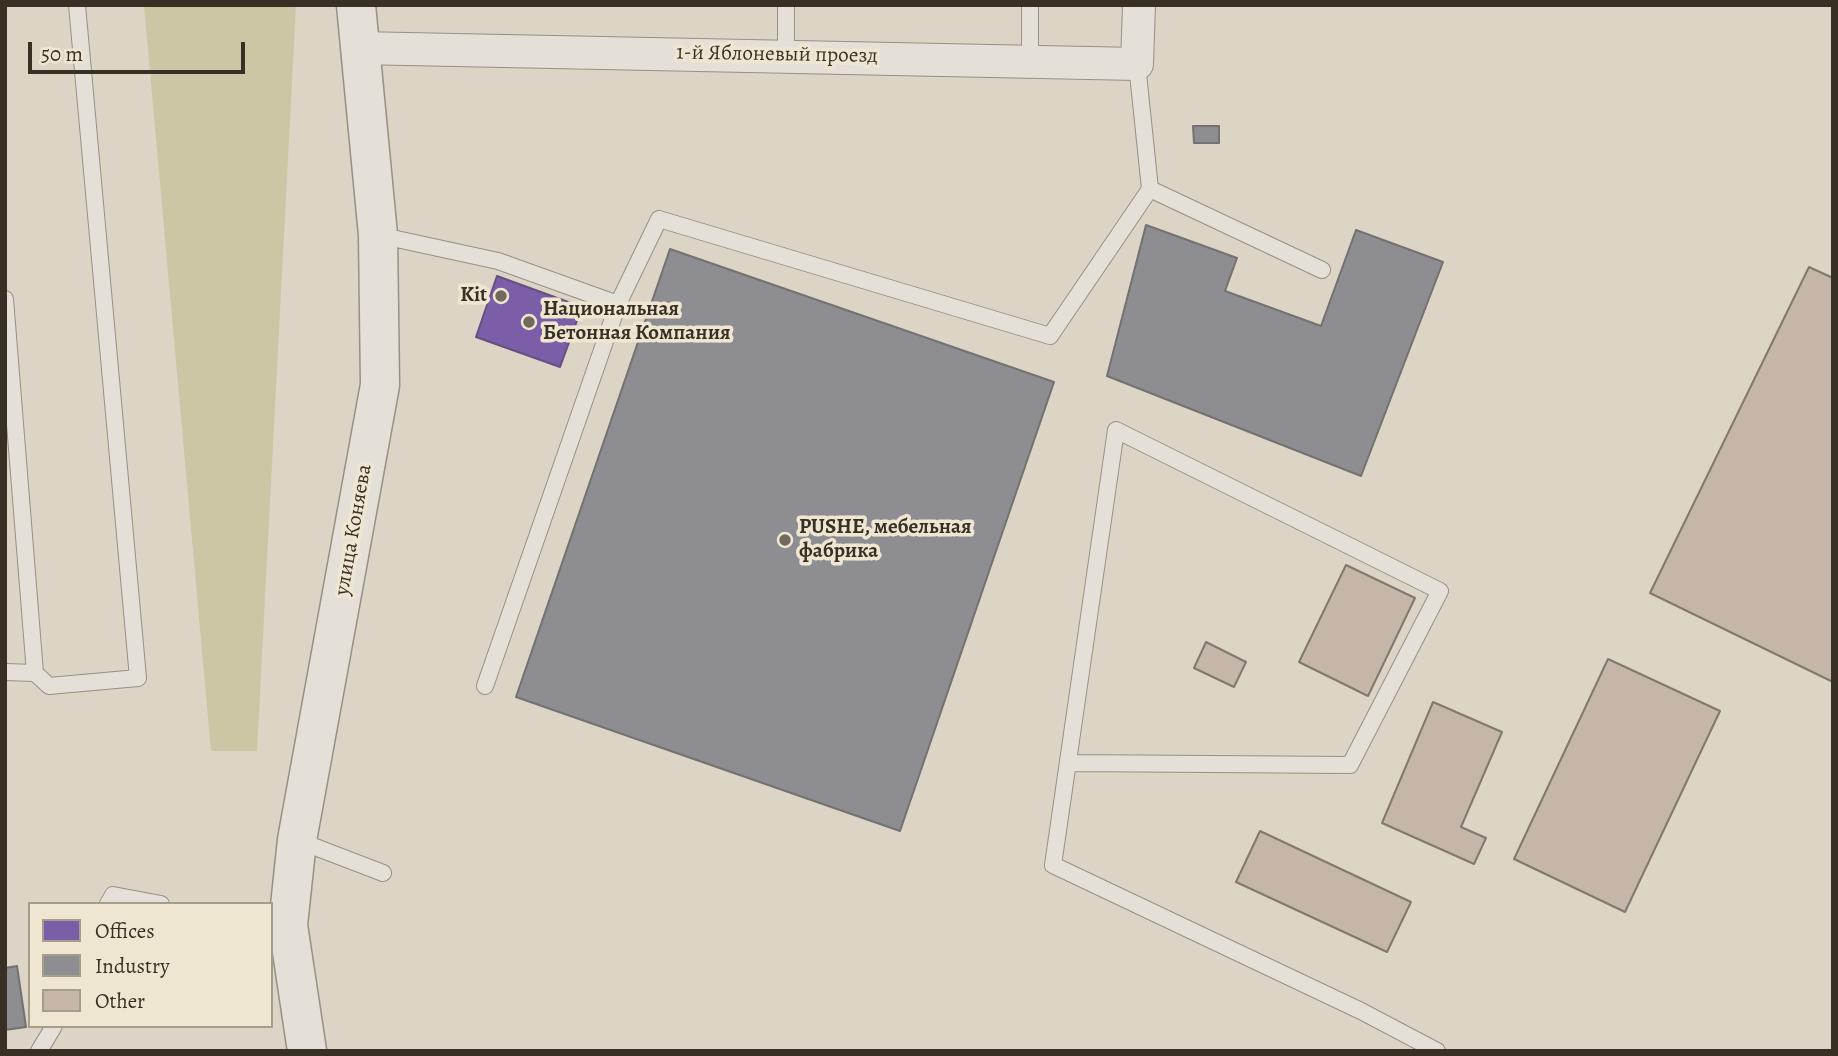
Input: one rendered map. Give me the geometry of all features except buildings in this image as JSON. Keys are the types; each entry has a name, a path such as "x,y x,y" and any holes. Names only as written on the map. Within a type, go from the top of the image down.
{"street":[{"name":"улица Коняева","path":"306,1051 280,924 380,385 378,235 358,48 356,5"},
{"path":"1137,64 1139,5"},
{"name":"1-й Яблоневый проезд","path":"358,48 1137,64"}],"lane":[{"path":"5,672 35,673 49,686 138,678 77,5"},
{"path":"786,5 786,56"},
{"path":"1030,5 1030,60"},
{"path":"485,687 618,304 659,219 1050,337 1150,189 1137,64"},
{"path":"1150,189 1322,270"},
{"path":"378,235 498,261 618,304"},
{"path":"5,299 35,673"},
{"path":"1068,763 1350,765 1440,591 1116,430 1053,865 1361,1011 1437,1051"},
{"path":"297,840 383,873"},
{"path":"109,902 113,895 150,902"},
{"path":"39,1051 53,1028"}],"shaded area":[{"path":"144,5 296,5 257,751 211,751"}],"place":[{"name":"Kit","path":"501,296"},
{"name":"Национальная Бетонная Компания","path":"529,322"},
{"name":"PUSHE, мебельная фабрика","path":"785,540"}]}
